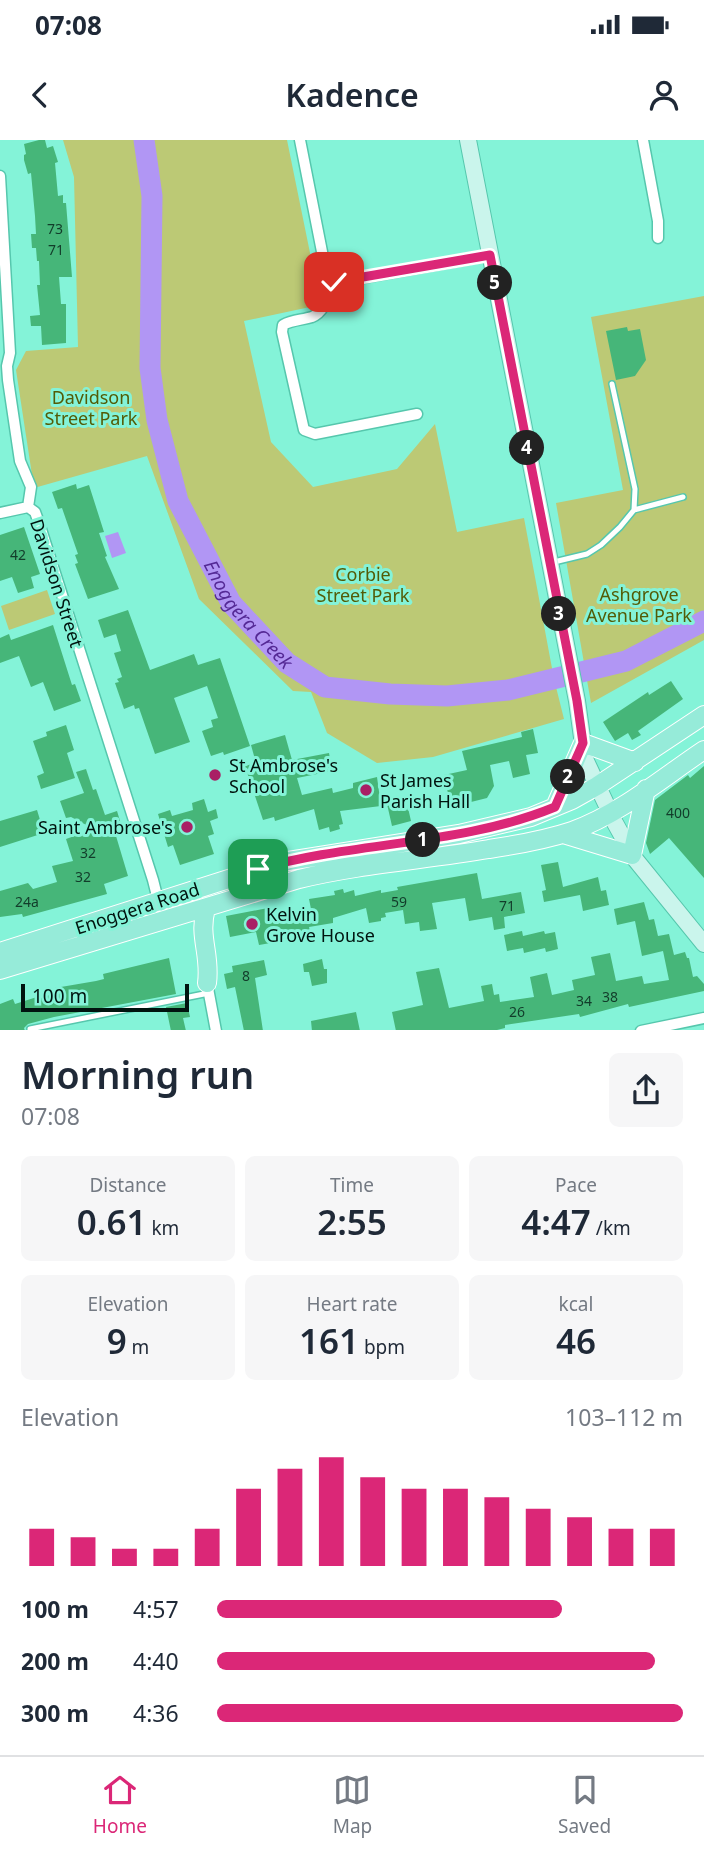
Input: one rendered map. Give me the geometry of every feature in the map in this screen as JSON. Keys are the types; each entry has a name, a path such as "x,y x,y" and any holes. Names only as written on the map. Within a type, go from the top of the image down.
{"main road":[{"path":"468,140 551,563 585,759 632,855 702,939"},
{"name":"Enoggera Road","path":"0,952 282,862 471,832 520,820 555,807 597,786 704,715"},
{"path":"583,743 635,762"},
{"path":"555,807 583,743"},
{"name":"Enoggera Road","path":"0,970 321,874 449,856 563,834 610,812 704,750"},
{"path":"632,855 646,789"},
{"path":"563,834 632,855"},
{"path":"201,910 209,964 208,988"}],"street":[{"path":"300,140 326,272 334,282"},
{"path":"643,140 658,221 658,238"},
{"name":"Davidson Street","path":"0,176 9,343 8,380 20,461 31,486 28,507 35,512 39,523 160,901"},
{"path":"334,282 490,255"},
{"path":"334,282 321,311 315,316 283,325 282,332 304,430 315,434 417,414"},
{"path":"402,417 404,429"},
{"path":"0,513 28,507"},
{"path":"151,926 160,901 171,907 180,905 201,910"},
{"path":"208,988 216,1030"},
{"path":"647,1030 704,1018"}],"lane":[{"path":"551,563 587,554 601,545 634,510 635,489 612,384"},
{"path":"634,510 683,498"},
{"path":"30,1029 208,988"}],"green space":[{"name":"Corbie Street Park","path":"63,140 287,140 319,297 310,307 244,321 271,442 313,487 397,469 435,424 457,532 524,518 564,719 433,757 377,763 327,733 311,692 293,691 199,599 147,456 34,488 16,370 26,351 78,347 74,177"},
{"name":"Ashgrove Avenue Park","path":"704,296 704,640 591,703 556,503 623,490 591,317"},
{"path":"47,590 55,614 9,630 1,606"}],"shaded area":[{"path":"118,532 126,553 112,558 105,536"}],"building":[{"path":"45,140 47,148 53,146 58,162 55,163 58,196 63,195 63,203 66,203 72,277 59,277 61,304 66,304 66,343 42,345 41,326 31,326 30,316 40,315 37,285 40,285 39,261 36,248 32,248 31,234 36,234 31,173 28,174 24,160 24,144"},
{"path":"627,327 628,331 640,329 646,360 635,376 616,380 606,331"},
{"path":"76,484 77,489 89,485 104,532 99,533 107,556 105,557 119,589 88,599 75,564 78,563 75,555 78,554 62,508 58,509 52,492"},
{"path":"24,527 40,574 31,577 34,588 18,593 12,577 0,581 0,535"},
{"path":"128,610 150,670 194,654 198,665 220,658 250,746 224,755 223,752 211,756 202,731 213,727 211,720 218,718 207,686 174,698 190,742 155,754 139,708 135,709 134,705 124,709 115,683 122,677 114,653 121,651 116,634 104,638 98,620"},
{"path":"53,625 72,685 75,684 81,701 54,711 43,682 31,687 19,656 0,663 0,638 9,634 11,640"},
{"path":"671,681 683,699 638,731 641,735 632,740 628,733 615,741 603,722 648,692 649,695"},
{"path":"66,725 74,750 67,753 75,778 41,789 37,776 44,773 33,741 47,736 46,732"},
{"path":"533,729 538,753 526,755 530,774 513,778 509,761 490,765 494,786 487,798 451,807 444,775 467,770 462,751 522,737 521,732"},
{"path":"285,735 292,760 329,753 332,771 297,778 302,795 332,788 333,793 353,788 353,783 377,777 381,806 340,811 343,824 339,825 340,829 330,832 329,827 319,830 314,809 275,821 274,817 263,820 245,766 256,763 251,745"},
{"path":"704,766 704,878 669,838 650,854 646,843 655,800"},
{"path":"86,769 105,815 117,811 124,834 116,836 128,876 104,884 107,894 23,917 22,914 0,917 0,891 28,883 33,889 57,882 52,866 73,861 66,839 94,829 71,817 66,818 60,801 84,793 76,772"},
{"name":"Saint Ambrose's","path":"204,799 208,812 216,809 218,818 210,821 214,834 208,836 214,854 180,865 173,845 168,847 158,814 170,810 172,816 193,810 192,803"},
{"path":"406,799 411,821 392,826 387,804"},
{"path":"37,810 44,833 0,847 0,821"},
{"path":"558,862 563,887 598,877 601,891 606,890 609,905 583,911 580,895 544,902 542,891 546,890 541,865"},
{"path":"477,873 482,899 521,892 525,913 504,917 505,928 494,930 492,917 469,921 465,898 432,903 437,929 420,931 419,922 405,924 403,910 385,913 386,917 381,918 381,921 369,923 366,908 333,918 333,923 309,927 311,936 259,945 256,932 230,937 226,916 273,907 275,919 312,914 309,899 335,895 334,891 343,889 344,893 354,890 355,896 381,890 381,893 398,890 397,887"},
{"path":"644,902 649,920 654,919 658,936 669,934 674,955 685,952 693,977 697,976 704,984 704,991 629,1007 628,1004 580,1017 579,1014 505,1025 505,1028 497,1030 396,1030 392,1012 423,1005 416,972 439,968 449,1008 484,1001 481,986 492,984 494,995 499,994 500,1002 534,997 530,977 547,973 552,995 574,990 572,980 595,975 591,957 610,953 616,981 642,976 644,984 669,980 663,951 642,956 635,921 617,925 614,909"},
{"path":"522,931 523,936 544,931 545,934 555,932 558,949 546,952 545,948 524,953 523,948 507,951 504,935"},
{"path":"169,958 176,994 54,1017 28,1024 25,1030 0,1030 0,1004 13,999 15,1004 40,996 41,998 55,993 55,988 104,979 103,974"},
{"path":"322,959 324,969 327,969 327,983 312,986 309,972 304,972 303,964"},
{"path":"264,960 267,975 255,978 263,1030 244,1030 235,987 227,989 224,974 233,972 232,966"},
{"path":"187,1003 190,1017 183,1018 186,1030 171,1030 166,1007"},
{"path":"356,1012 360,1030 312,1030 311,1021"}],"waterway":[{"name":"Enoggera Creek","path":"144,140 152,196 150,368 157,420 178,501 231,603 287,663 325,687 390,694 447,696 508,690 626,661 704,621"}],"place":[{"name":"St Ambrose's School","path":"215,775"},
{"name":"St James Parish Hall","path":"366,790"},
{"name":"Saint Ambrose's","path":"187,827"},
{"name":"Kelvin Grove House","path":"252,924"}],"route":[{"path":"258,869 334,852 459,834 544,812 555,807 583,743 551,563 490,255 334,282"}],"park label":[{"name":"Davidson Street Park","path":"91,407"}]}
